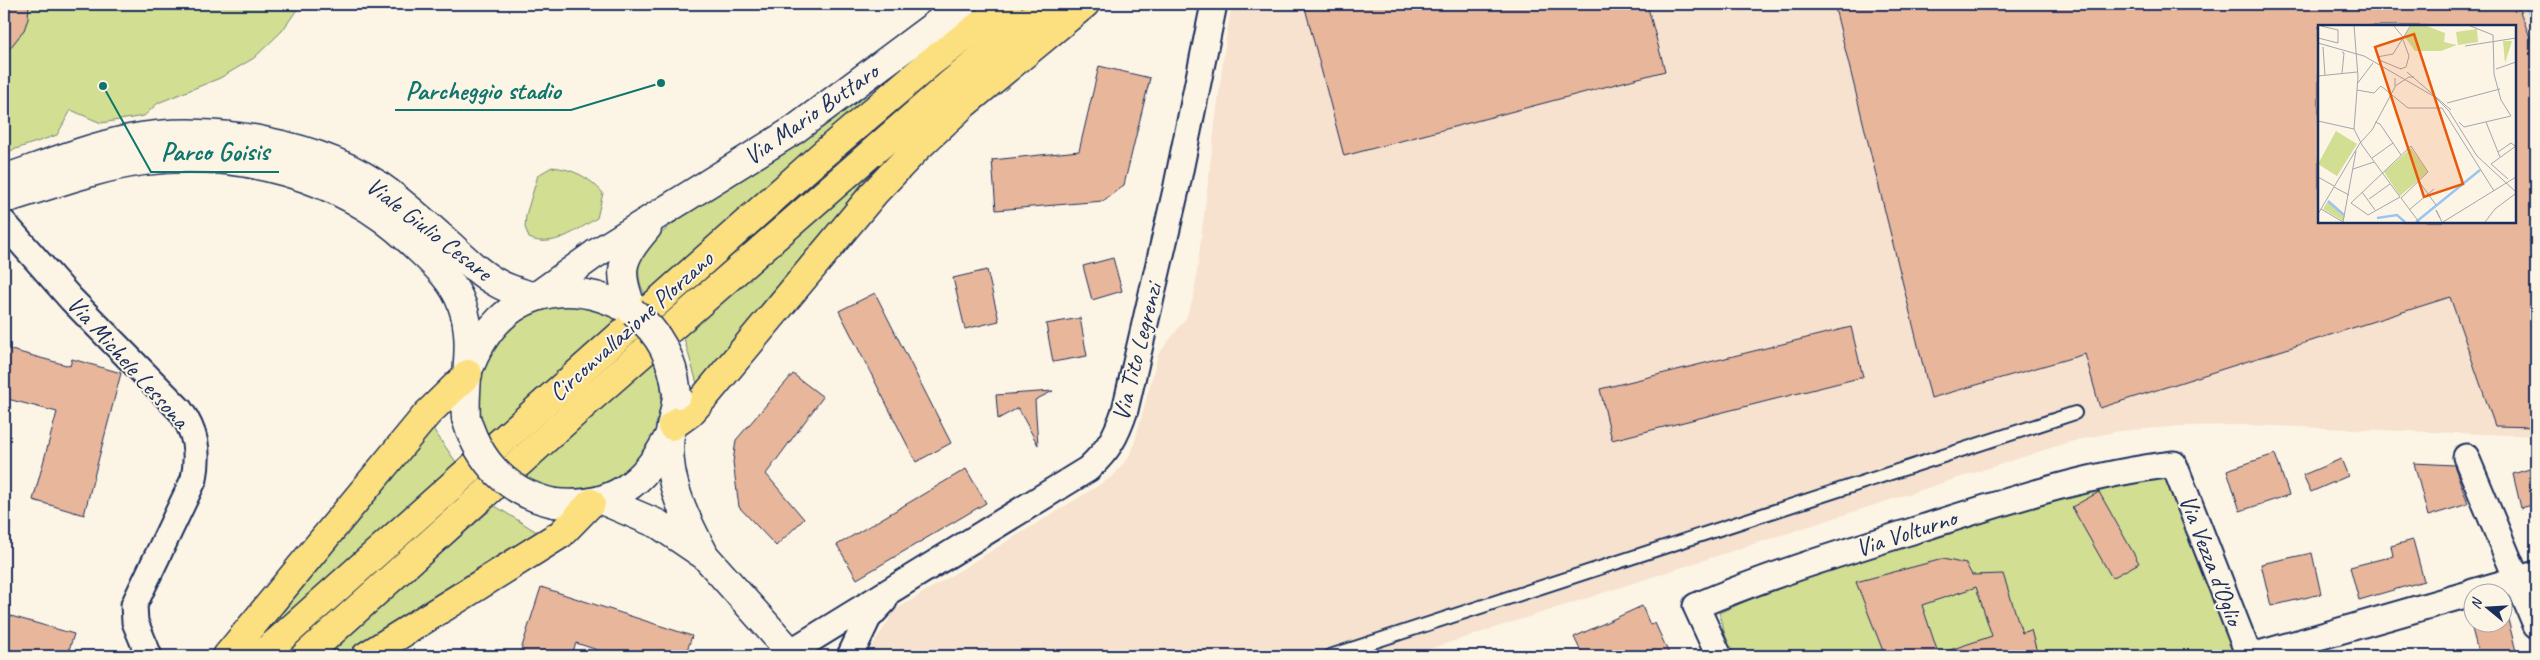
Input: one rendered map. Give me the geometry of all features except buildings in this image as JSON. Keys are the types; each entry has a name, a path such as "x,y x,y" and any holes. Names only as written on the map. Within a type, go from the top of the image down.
{"highway":[{"name":"Circonvallazione Plorzano","path":"261,656 822,154 931,62 1008,4"},
{"name":"Circonvallazione Plorzano","path":"305,656 582,407 934,98 1050,4"},
{"path":"671,430 692,412 875,192 917,148 964,104 1085,4"},
{"path":"227,656 427,414 469,371"},
{"path":"366,656 561,534 598,502"}],"street":[{"name":"Via Mario Buttaro","path":"536,296 595,254 794,130 963,4"},
{"name":"Via Tito Legrenzi","path":"789,655 1088,469 1104,454 1115,438 1125,410 1174,199 1214,4"},
{"name":"Viale Giulio Cesare","path":"4,179 110,144 152,135 209,135 284,146 353,171 386,190 419,216 471,265 497,283 536,296"},
{"name":"Viale Giulio Cesare","path":"4,196 11,197 121,165 162,159 199,158 244,162 308,178 368,209 399,230 454,286 463,306 470,337 469,371 465,397 466,418 480,452 498,476 520,491 554,503 598,502 658,524 704,556 789,655"},
{"name":"Via Mario Buttaro","path":"633,312 625,288 624,270 627,251 656,217"},
{"name":"Via Michele Lessona","path":"4,223 71,299 180,410 190,424 195,436 197,462 194,479 134,605 135,622 149,656"},
{"name":"Viale Giulio Cesare","path":"469,371 477,349 494,325 512,310 536,296 562,292 587,293 606,298 633,312 654,331 665,348 675,376 677,394 671,430 670,470 676,495 704,556"},
{"name":"Viale Giulio Cesare","path":"598,502 644,474 655,461 671,430"},
{"path":"2466,457 2527,577 2536,625"},
{"name":"Via Volturno","path":"1719,656 1696,606 1740,587 2046,489 2127,469 2174,464"},
{"name":"Via Vezza d'Oglio","path":"2174,464 2250,656"},
{"path":"2509,582 2527,577"},
{"name":"Via Tito Legrenzi","path":"850,656 868,618 896,588"},
{"path":"2250,656 2462,595"}],"lane":[{"path":"1330,656 2075,414"}],"shaded area":[{"path":"1232,4 2524,4 2536,39 2536,436 2245,425 2182,426 2119,431 2069,442 1408,656 870,656 871,648 895,610 1113,476 1128,458 1134,445 1158,355 1186,318 1194,296 1225,44"}],"green space":[{"path":"4,4 301,4 282,31 254,58 220,78 158,103 144,116 101,123 71,110 57,135 4,153"},
{"path":"863,94 867,99 645,294 639,280 639,265 643,255 653,241 689,212 800,143"},
{"path":"896,146 900,149 698,387 683,335"},
{"path":"552,167 580,175 592,182 603,193 597,218 564,237 555,240 538,241 529,238 525,227 526,215 538,175"},
{"path":"559,306 596,310 616,319 484,437 479,414 479,392 482,372 490,353 502,337 517,323 536,313"},
{"path":"655,360 660,382 661,404 657,425 650,445 638,462 622,475 603,485 580,490 557,492 521,479"},
{"path":"431,426 456,462 248,650"},
{"path":"2169,474 2238,656 1731,656 1719,613 1789,582 2053,497"},
{"path":"495,506 540,534 349,656 325,656"}],"place":[{"name":"Parcheggio stadio","path":"661,83"},
{"name":"Parco Goisis","path":"103,86"}]}
